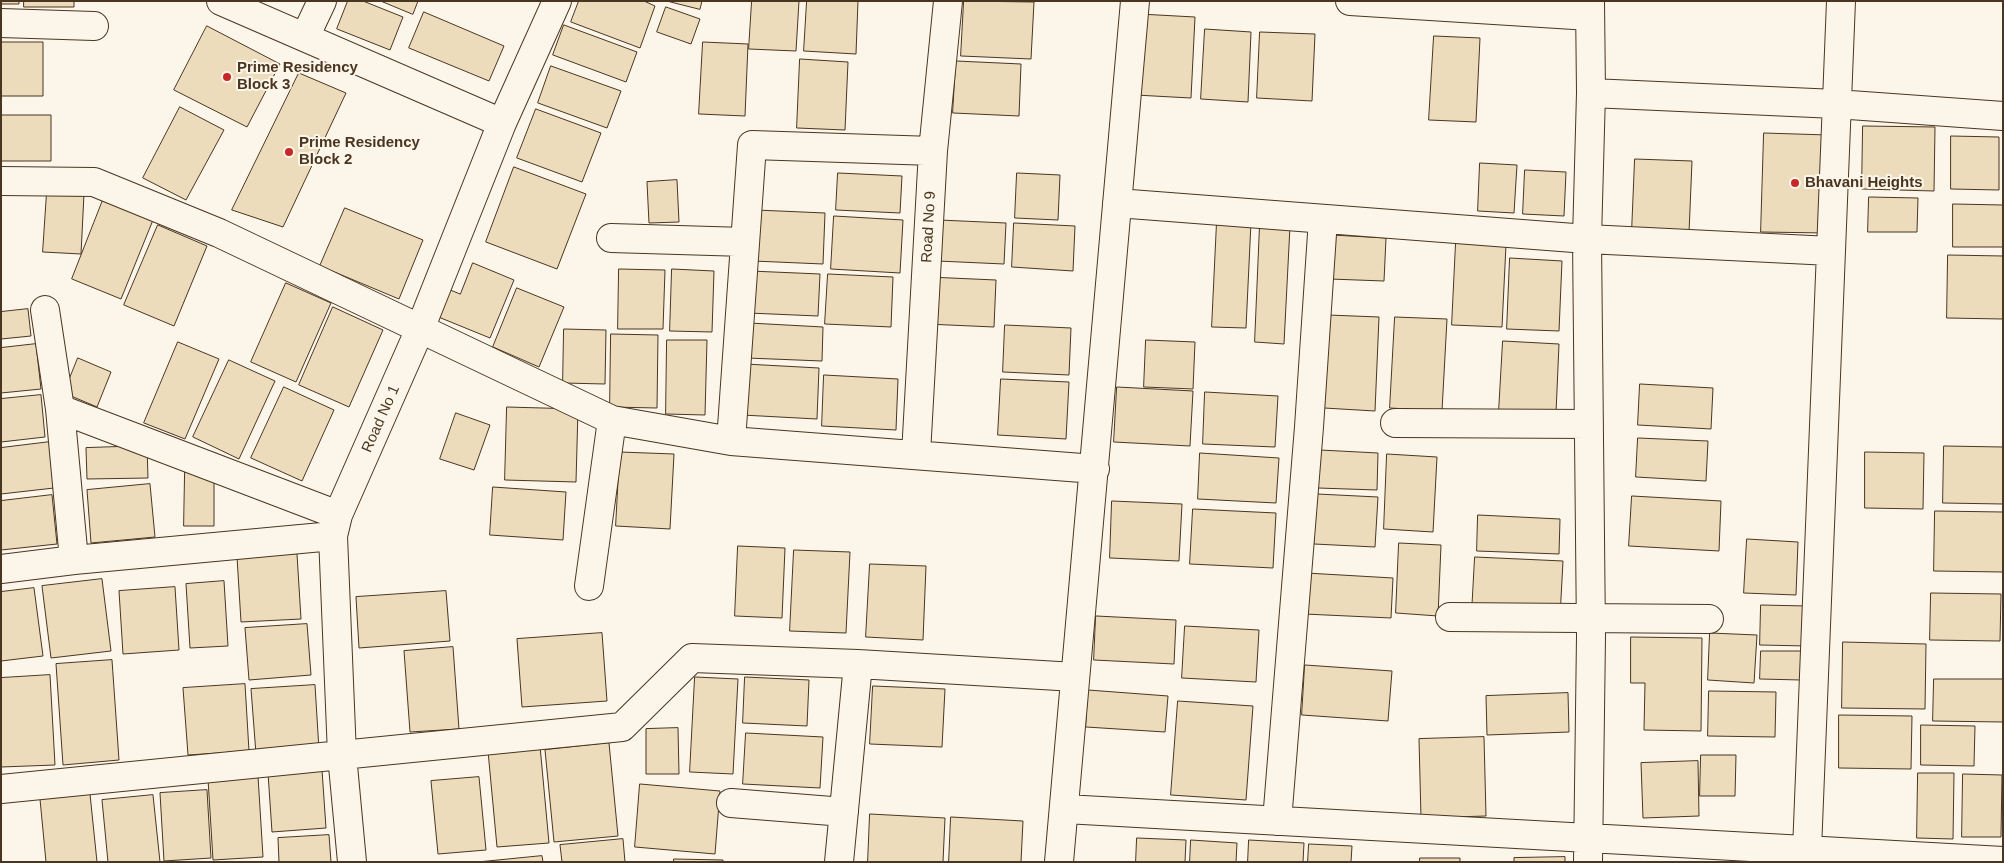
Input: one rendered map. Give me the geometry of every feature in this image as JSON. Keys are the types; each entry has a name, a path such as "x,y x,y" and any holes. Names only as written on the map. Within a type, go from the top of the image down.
{"street":[{"path":"222,1 502,123"},
{"path":"305,37 322,1"},
{"name":"Road No 1","path":"352,862 342,755 335,526 420,329 502,123 557,1"},
{"name":"Road No 9","path":"916,454 933,151 948,1"},
{"path":"1059,862 1135,1"},
{"path":"1350,1 1590,9 1591,93 1587,239 1591,619 1587,850"},
{"path":"1807,850 1841,1"},
{"path":"1,23 94,26"},
{"path":"1591,93 1836,104 2003,116"},
{"path":"732,441 752,145 933,151"},
{"path":"1,181 94,182 219,233 612,420 732,441 1094,469"},
{"path":"1116,203 1587,239 1831,251"},
{"path":"1277,821 1307,446 1322,219"},
{"path":"611,238 745,242"},
{"path":"45,310 60,409 74,560"},
{"path":"60,409 335,526"},
{"path":"589,586 612,420"},
{"path":"1395,423 1589,424"},
{"path":"1,569 335,526"},
{"path":"1450,616 1709,619"},
{"path":"1,789 622,727 692,658 858,664 1075,677"},
{"path":"840,862 858,664"},
{"path":"731,802 844,812"},
{"path":"1065,809 1277,821 1587,850 1807,850 2003,861"}],"building":[{"path":"1,1 19,1 19,4 1,4"},
{"path":"24,1 74,1 74,7 24,7"},
{"path":"348,1 363,1 403,17 390,50 337,29"},
{"path":"381,1 418,1 413,14"},
{"path":"579,1 644,1 655,6 640,48 571,22"},
{"path":"667,1 702,1 700,9"},
{"path":"752,1 799,1 796,51 749,49"},
{"path":"807,1 858,1 856,54 804,51"},
{"path":"964,1 1034,2 1031,59 961,56"},
{"path":"666,7 700,19 691,44 657,32"},
{"path":"424,12 504,46 489,81 409,48"},
{"path":"1139,14 1195,17 1191,98 1135,95"},
{"path":"564,25 637,52 626,82 553,55"},
{"name":"Prime Residency Block 3","path":"207,26 280,64 247,127 174,90"},
{"path":"1205,29 1251,32 1248,102 1201,99"},
{"path":"1260,32 1315,34 1312,101 1257,98"},
{"path":"1434,36 1480,38 1476,122 1429,120"},
{"path":"1,42 43,42 43,96 1,96"},
{"path":"703,42 748,44 745,116 699,114"},
{"path":"800,59 848,62 845,130 797,128"},
{"path":"956,61 1021,64 1019,116 953,113"},
{"path":"551,66 621,91 607,128 538,103"},
{"name":"Prime Residency Block 2","path":"299,73 346,93 283,227 232,210"},
{"path":"180,107 224,130 186,200 143,178"},
{"path":"536,109 601,133 582,182 517,158"},
{"path":"1,115 51,115 51,161 1,161"},
{"path":"1863,126 1935,127 1934,191 1862,189"},
{"name":"Bhavani Heights","path":"1764,133 1828,135 1826,233 1761,232"},
{"path":"1951,136 1999,137 1999,190 1951,189"},
{"path":"1635,159 1692,161 1689,233 1632,231"},
{"path":"1480,163 1517,165 1514,213 1478,211"},
{"path":"514,167 586,194 557,269 486,242"},
{"path":"1525,170 1566,172 1564,216 1523,214"},
{"path":"838,173 902,176 900,213 836,210"},
{"path":"1017,173 1060,175 1058,220 1015,218"},
{"path":"677,180 679,222 649,223 647,182"},
{"path":"47,192 84,194 81,254 43,252"},
{"path":"1869,197 1918,198 1917,232 1868,232"},
{"path":"103,200 153,220 121,299 72,279"},
{"path":"1953,204 2003,205 2003,247 1953,247"},
{"path":"345,208 423,240 399,299 320,266"},
{"path":"756,210 825,213 823,264 753,261"},
{"path":"834,216 903,220 900,273 831,269"},
{"path":"939,220 1006,223 1004,264 937,261"},
{"path":"1217,221 1251,222 1246,328 1212,327"},
{"path":"1014,223 1075,226 1073,271 1012,267"},
{"path":"1260,224 1290,226 1284,344 1255,342"},
{"path":"158,225 207,246 174,326 124,305"},
{"path":"1332,235 1386,238 1384,281 1330,279"},
{"path":"1456,242 1506,245 1502,327 1452,325"},
{"path":"1948,255 2003,256 2003,319 1947,318"},
{"path":"1510,258 1562,261 1559,331 1507,329"},
{"path":"473,263 514,280 490,338 436,316 448,289 460,294"},
{"path":"619,269 665,270 663,329 618,329"},
{"path":"672,269 714,271 712,332 670,331"},
{"path":"750,271 820,274 818,316 748,313"},
{"path":"828,274 893,277 891,327 825,324"},
{"path":"928,277 996,280 994,327 926,324"},
{"path":"286,283 331,303 296,382 251,362"},
{"path":"517,288 564,307 539,367 493,347"},
{"path":"333,307 383,330 349,407 299,385"},
{"path":"28,309 31,336 1,339 1,312"},
{"path":"1328,315 1379,317 1375,411 1324,408"},
{"path":"1395,317 1447,319 1442,411 1390,408"},
{"path":"749,323 823,327 822,361 747,358"},
{"path":"1005,325 1071,328 1069,375 1003,372"},
{"path":"564,329 606,330 605,384 563,383"},
{"path":"611,334 658,335 657,408 610,407"},
{"path":"667,340 707,340 705,415 666,414"},
{"path":"1146,340 1195,342 1193,389 1144,387"},
{"path":"1503,341 1559,344 1556,413 1499,411"},
{"path":"178,342 219,359 185,439 144,423"},
{"path":"36,344 41,389 1,393 1,348"},
{"path":"78,358 111,372 97,407 64,393"},
{"path":"229,360 275,381 239,459 193,437"},
{"path":"745,364 819,368 817,419 742,415"},
{"path":"824,375 898,379 896,430 822,426"},
{"path":"1001,379 1069,382 1066,439 998,435"},
{"path":"1640,384 1713,388 1711,429 1638,425"},
{"path":"284,387 334,410 302,481 251,458"},
{"path":"1117,387 1193,391 1190,446 1114,442"},
{"path":"1205,392 1278,396 1275,447 1203,444"},
{"path":"41,395 45,437 1,442 1,399"},
{"path":"507,407 578,409 576,482 505,480"},
{"path":"456,413 490,425 474,470 440,459"},
{"path":"1638,438 1708,441 1706,481 1636,477"},
{"path":"50,442 54,488 1,494 1,448"},
{"path":"147,446 148,478 87,479 86,448"},
{"path":"1944,446 2003,447 2003,504 1943,503"},
{"path":"1320,450 1378,453 1377,490 1318,488"},
{"path":"620,452 674,454 670,529 616,526"},
{"path":"1865,452 1924,453 1923,509 1865,508"},
{"path":"1200,453 1279,458 1276,503 1198,499"},
{"path":"1387,454 1437,457 1433,532 1384,529"},
{"path":"185,472 214,473 214,526 184,526"},
{"path":"150,484 155,537 91,543 87,490"},
{"path":"493,487 566,492 563,540 490,535"},
{"path":"1317,494 1378,497 1375,547 1314,544"},
{"path":"52,495 57,544 1,550 1,501"},
{"path":"1632,496 1721,501 1719,551 1629,546"},
{"path":"1112,501 1182,504 1179,561 1110,558"},
{"path":"1193,509 1276,513 1273,568 1190,564"},
{"path":"1935,511 2003,512 2003,572 1934,571"},
{"path":"1478,515 1560,519 1559,554 1477,551"},
{"path":"1747,539 1798,542 1796,595 1744,593"},
{"path":"1399,543 1441,545 1438,616 1396,613"},
{"path":"738,546 785,548 782,618 735,616"},
{"path":"794,550 850,552 846,633 790,631"},
{"path":"297,554 301,619 241,622 237,557"},
{"path":"1475,557 1563,561 1560,617 1472,612"},
{"path":"870,564 926,566 923,640 866,637"},
{"path":"1306,573 1393,578 1391,618 1304,614"},
{"path":"102,579 111,651 51,658 42,586"},
{"path":"224,581 228,646 190,648 186,584"},
{"path":"175,587 179,650 123,654 119,591"},
{"path":"34,588 43,656 1,661 1,592"},
{"path":"446,591 450,641 359,648 356,597"},
{"path":"1931,593 2001,594 2000,641 1930,640"},
{"path":"1761,605 1807,606 1807,646 1760,645"},
{"path":"1096,616 1176,620 1174,664 1094,660"},
{"path":"307,624 311,675 249,680 245,628"},
{"path":"1185,626 1259,630 1256,682 1182,678"},
{"path":"602,633 607,701 522,707 517,639"},
{"path":"1710,633 1757,635 1754,683 1708,680"},
{"path":"1631,637 1702,638 1701,731 1644,730 1645,683 1631,683"},
{"path":"1843,642 1926,644 1925,709 1842,708"},
{"path":"453,647 459,729 410,732 404,651"},
{"path":"1761,651 1802,651 1801,680 1760,679"},
{"path":"112,660 119,760 63,765 56,664"},
{"path":"1305,665 1392,671 1388,721 1302,715"},
{"path":"50,675 55,765 1,767 1,678"},
{"path":"695,677 738,679 733,774 690,772"},
{"path":"745,677 809,680 807,726 743,723"},
{"path":"1934,679 2003,679 2003,722 1933,721"},
{"path":"245,684 249,751 188,755 183,688"},
{"path":"315,685 319,750 256,754 251,689"},
{"path":"873,686 945,689 942,747 870,744"},
{"path":"1088,690 1168,696 1165,732 1086,727"},
{"path":"1709,691 1776,692 1775,737 1708,736"},
{"path":"1568,693 1569,732 1487,735 1486,696"},
{"path":"1178,701 1253,706 1246,800 1171,795"},
{"path":"1839,715 1912,716 1911,769 1839,768"},
{"path":"1921,725 1975,726 1974,766 1921,765"},
{"path":"678,728 679,774 646,774 646,729"},
{"path":"746,733 823,737 820,788 743,784"},
{"path":"1484,737 1486,816 1421,818 1419,739"},
{"path":"609,743 618,836 554,842 545,750"},
{"path":"540,746 549,843 497,847 488,751"},
{"path":"1701,755 1736,755 1735,796 1700,796"},
{"path":"1698,761 1699,816 1643,818 1641,763"},
{"path":"322,770 326,828 272,832 268,773"},
{"path":"1918,773 1954,773 1953,839 1917,838"},
{"path":"1963,774 2002,775 2001,837 1962,837"},
{"path":"258,776 263,857 213,860 208,779"},
{"path":"479,777 486,850 438,854 431,781"},
{"path":"640,784 720,791 715,854 635,847"},
{"path":"207,790 211,858 164,861 160,793"},
{"path":"90,794 97,862 46,862 40,799"},
{"path":"153,795 160,862 108,862 102,800"},
{"path":"870,814 945,818 943,862 868,862"},
{"path":"951,817 1023,821 1021,862 949,862"},
{"path":"329,835 331,862 279,862 278,838"},
{"path":"1137,838 1186,840 1185,862 1136,862"},
{"path":"623,839 625,862 562,862 560,845"},
{"path":"1191,840 1237,843 1236,862 1190,862"},
{"path":"1249,840 1304,843 1303,862 1248,862"},
{"path":"1309,844 1352,846 1351,862 1308,862"},
{"path":"542,856 543,862 478,862"},
{"path":"1565,857 1565,862 1514,862 1514,858"},
{"path":"1420,858 1460,858 1460,862 1420,862"},
{"path":"674,859 723,860 723,862 674,862"}],"place":[{"name":"Prime Residency Block 3","path":"227,77"},
{"name":"Prime Residency Block 2","path":"289,152"},
{"name":"Bhavani Heights","path":"1795,183"}]}
